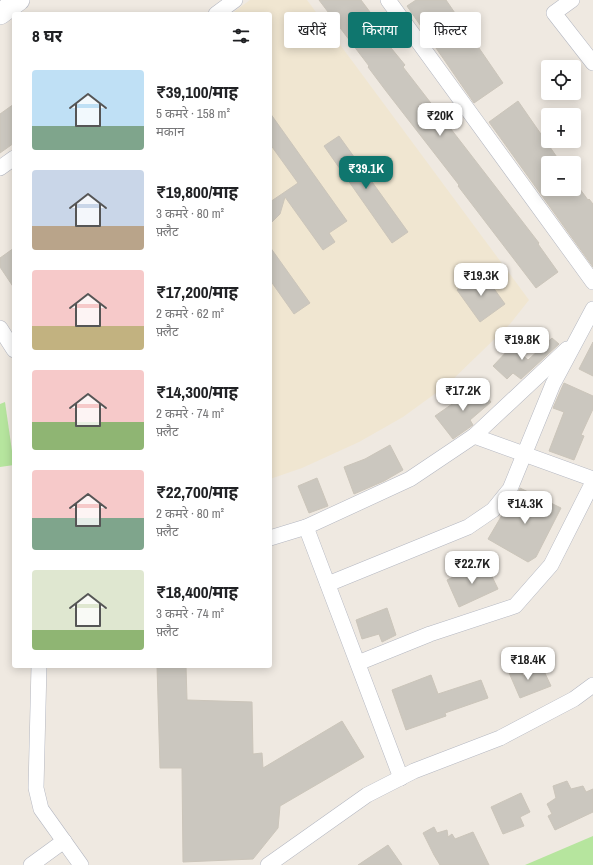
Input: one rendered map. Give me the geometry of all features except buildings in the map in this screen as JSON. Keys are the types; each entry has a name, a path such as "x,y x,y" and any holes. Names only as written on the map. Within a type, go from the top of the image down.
{"main road":[{"path":"0,14 19,0"}],"street":[{"path":"219,12 235,0"},
{"path":"388,0 593,282"},
{"path":"572,0 554,13 593,63"},
{"path":"0,168 12,159"},
{"path":"328,584 468,527 493,510 510,489 553,384 593,309"},
{"path":"0,328 12,347"},
{"path":"272,537 306,527 410,479 474,436 575,341"},
{"path":"358,663 430,634 515,606 551,565 593,480 474,436"},
{"path":"306,527 401,778"},
{"path":"39,668 36,788 41,809 81,865"},
{"path":"268,865 367,795 414,771 500,738 574,699 593,685"},
{"path":"31,865 64,841"}],"shaded area":[{"path":"250,0 307,0 316,12 284,12 284,48 340,48 340,45 529,300 510,324 447,385 403,417 359,442 302,468 272,478 272,12 234,12"}],"green space":[{"path":"5,402 12,451 12,465 0,467 0,404"},
{"path":"593,836 593,865 525,865"}]}
